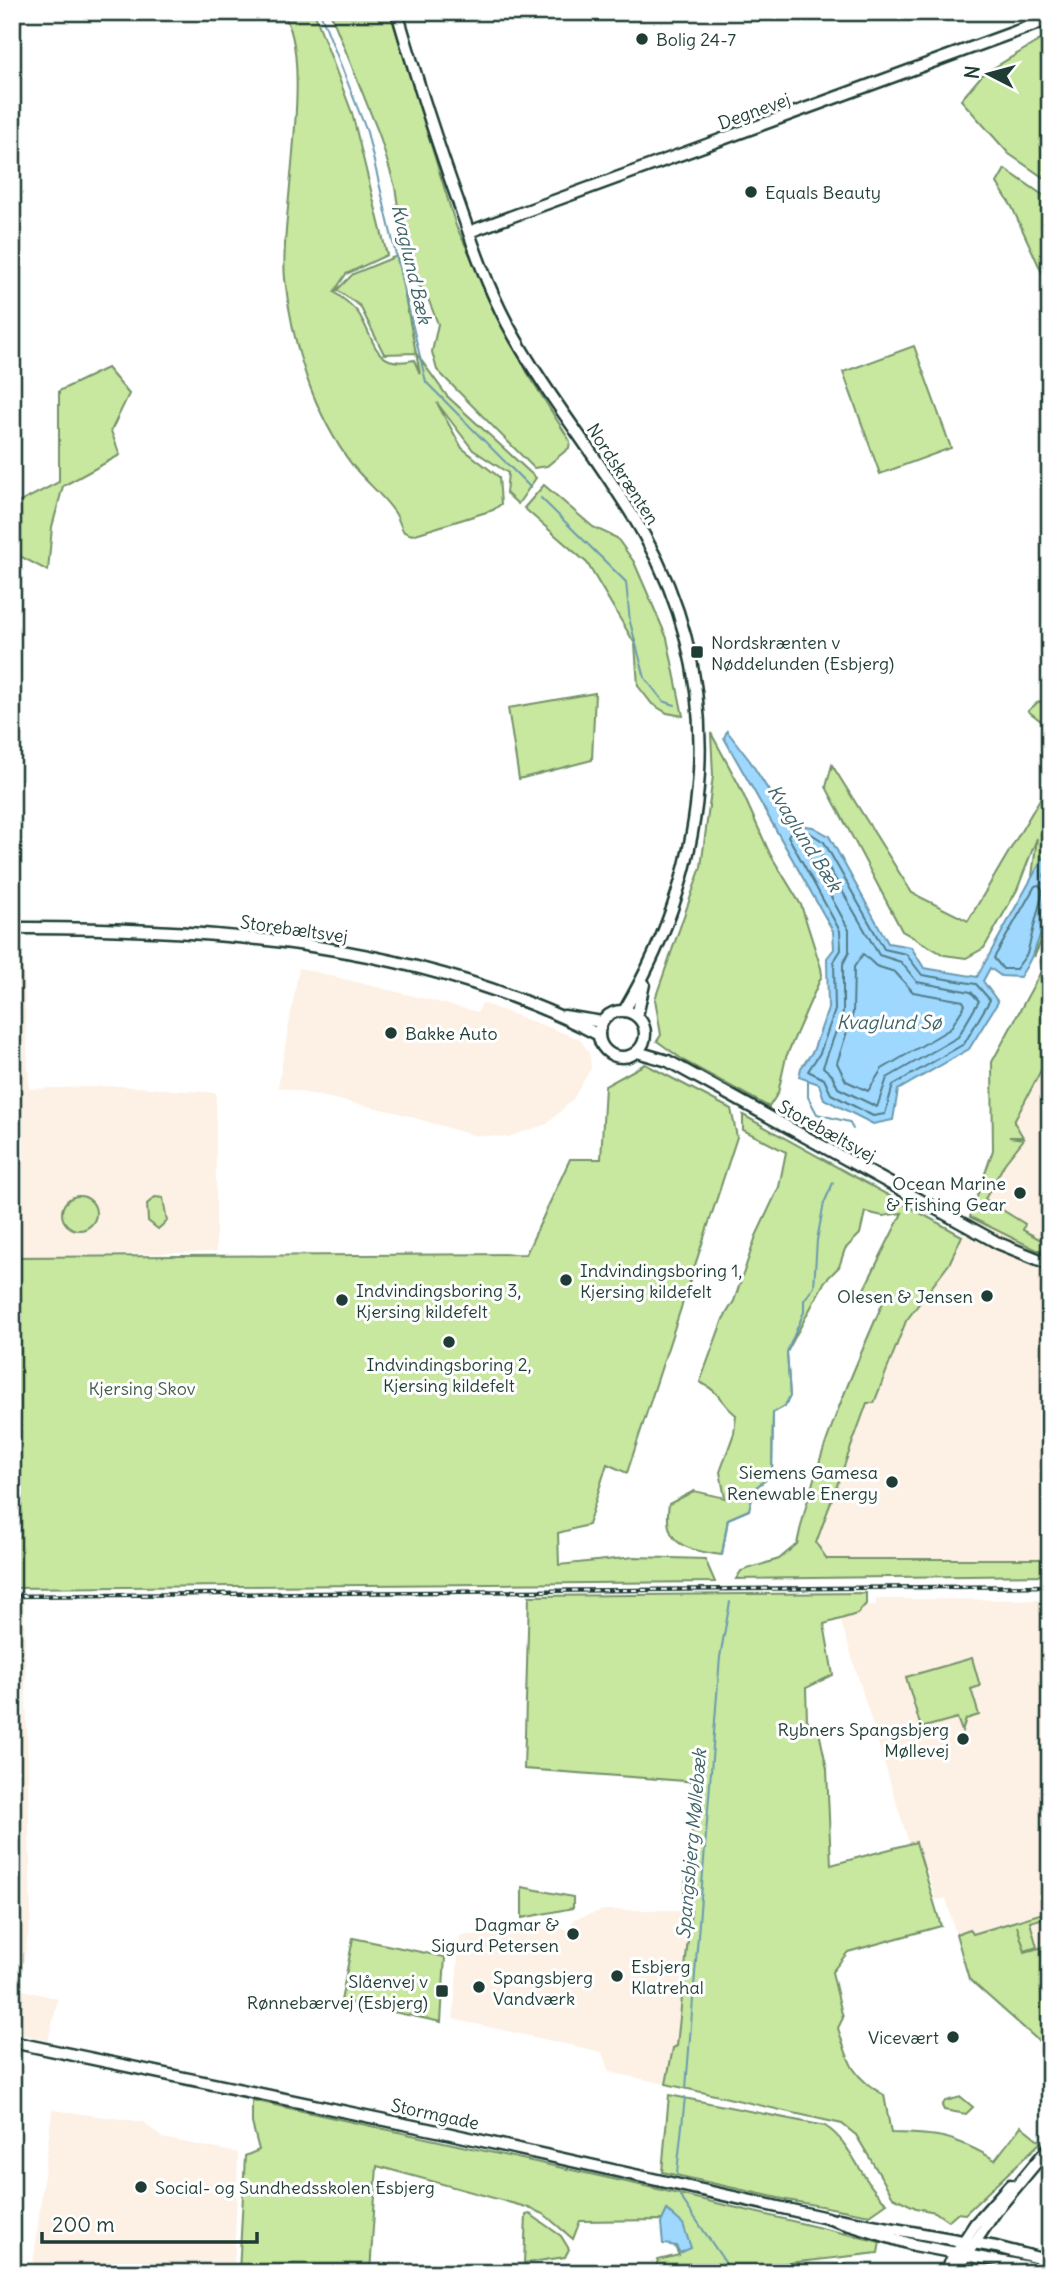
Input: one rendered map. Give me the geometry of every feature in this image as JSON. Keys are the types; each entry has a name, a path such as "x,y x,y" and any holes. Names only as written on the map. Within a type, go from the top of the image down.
{"street":[{"name":"Nordskrænten","path":"397,12 432,129 468,232 510,329 629,511 659,563 688,640 701,720 699,799 682,881 646,973 624,1011"},
{"name":"Degnevej","path":"468,232 1050,19"},
{"name":"Storebæltsvej","path":"12,929 212,933 330,948 468,982 563,1016 599,1035"},
{"name":"Nordskrænten","path":"637,1016 646,973"},
{"path":"624,1011 637,1016 644,1027 645,1040 637,1052 617,1057 603,1048 599,1035 602,1022 612,1013 624,1011"},
{"name":"Storebæltsvej","path":"563,1016 602,1022"},
{"name":"Storebæltsvej","path":"645,1040 668,1061"},
{"name":"Storebæltsvej","path":"637,1052 668,1061 998,1243 1048,1264"},
{"name":"Stormgade","path":"12,2040 827,2218 865,2230 970,2249 1050,2272"},
{"path":"954,2273 1027,2172 1050,2146"},
{"path":"943,2273 958,2247 989,2207 1027,2172"},
{"name":"Stormgade","path":"827,2218 853,2220 958,2247"},
{"path":"970,2249 1050,2262"}],"shaded area":[{"path":"12,942 22,942 29,1089 120,1086 216,1093 216,1252 12,1257"},
{"path":"299,968 478,1012 482,1003 580,1039 589,1053 591,1068 573,1099 547,1124 507,1137 472,1135 395,1112 278,1087"},
{"path":"1050,1053 1050,1559 827,1559 816,1543 867,1403 875,1403 906,1321 1022,1137 1014,1122"},
{"name":"Rybners Spangsbjerg Møllevej","path":"876,1599 1050,1600 1050,2052 973,1984 966,1972 946,1898 936,1900 927,1870 917,1870 837,1608 876,1605"},
{"path":"12,1601 24,1601 31,1916 19,1989 58,1999 48,2041 12,2032"},
{"path":"604,1910 691,1910 677,2046 673,2048 666,2084 609,2072 602,2052 453,2019 460,1936 535,1929 570,1929 574,1919"},
{"name":"Social- og Sundhedsskolen Esbjerg","path":"52,2110 144,2122 162,2138 238,2153 234,2273 32,2273"}],"green space":[{"path":"281,12 314,12 352,113 387,255 346,274 334,292 357,311 373,343 384,357 401,362 414,360 420,374 416,353 447,396 536,478 518,504 506,493 508,473 473,450 437,403 462,448 499,477 501,504 493,510 412,535 404,532 391,507 353,466 326,424 299,353 285,279 297,98 296,62 291,32"},
{"path":"330,12 390,12 456,226 527,372 570,441 569,448 547,466 534,468 437,370 432,352 438,324 425,291 409,277 395,187 379,134"},
{"path":"1050,34 1050,182 1009,154 961,100 982,75"},
{"path":"1005,169 1050,200 1050,275 1044,277 1012,207 997,183"},
{"path":"397,256 416,353 384,354 360,306 337,290 353,274"},
{"path":"914,346 951,448 880,474 843,372"},
{"path":"107,368 129,394 111,431 120,455 63,486 52,527 48,571 12,552 12,506 59,482 59,391"},
{"path":"544,485 593,527 617,538 634,562 667,638 683,716 667,713 652,704 638,686 635,644 587,563 524,508"},
{"path":"595,693 592,760 519,779 508,708"},
{"path":"1050,700 1050,728 1028,711 1038,702"},
{"path":"711,733 739,785 770,854 801,905 821,968 822,975 786,1057 778,1093 769,1107 686,1062 657,1041 661,1035 655,999 701,867 713,776"},
{"path":"832,765 912,893 968,921 1050,782 1050,922 1034,957 1049,889 1032,876 1037,838 1017,890 984,948 966,958 944,955 902,931 826,787"},
{"path":"1050,955 1050,1053 1014,1122 1023,1137 1009,1137 1024,1139 1005,1163 985,1199 1025,1224 1023,1230 1043,1241 1050,1234 1044,1250 1037,1250 970,1217 993,1150 992,1062"},
{"name":"Kjersing Skov","path":"645,1064 731,1109 737,1137 627,1473 607,1464 588,1525 558,1533 559,1565 634,1557 705,1559 715,1582 12,1588 12,1257 526,1254 570,1159 601,1159 605,1086"},
{"path":"743,1115 962,1236 949,1264 906,1321 874,1403 867,1403 816,1543 827,1559 1050,1559 1050,1575 736,1579 741,1571 779,1559 797,1544 823,1450 884,1300 863,1291 902,1213 883,1216 865,1212 860,1234 845,1249 839,1267 825,1281 787,1352 790,1396 785,1406 773,1413 772,1475 755,1488 749,1510 728,1519 722,1555 698,1551 679,1543 673,1537 669,1529 669,1504 694,1491 725,1498 720,1472 734,1433 736,1415 713,1390 700,1382 723,1319 734,1301 756,1236 779,1187 786,1152 743,1130"},
{"path":"79,1196 91,1201 96,1213 91,1225 79,1230 67,1225 62,1213 67,1201"},
{"path":"155,1197 163,1198 167,1221 158,1229 148,1221 147,1204"},
{"path":"866,1593 866,1604 857,1614 824,1624 833,1675 806,1688 807,1720 818,1727 827,1769 831,1865 916,1842 941,1926 848,1952 832,1972 843,2018 838,2028 853,2068 864,2081 884,2095 891,2133 945,2138 967,2145 995,2160 1021,2126 1041,2142 965,2214 957,2213 948,2221 935,2212 916,2208 893,2197 856,2135 842,2124 666,2084 673,2048 677,2046 691,1910 682,1910 698,1782 524,1769 529,1596"},
{"path":"972,1658 980,1686 971,1689 979,1715 966,1719 962,1731 957,1718 921,1728 906,1677"},
{"path":"522,1887 573,1897 573,1908 522,1918"},
{"path":"1043,1913 1044,1918 1030,1922 1037,1947 1025,1951 1017,1926 1025,1952 1050,1945 1050,2051 969,1979 956,1934 970,1929 973,1934"},
{"path":"353,1938 445,1957 441,2022 341,2001"},
{"path":"669,2095 825,2126 843,2142 870,2185 887,2203 870,2215 787,2200 662,2172"},
{"path":"961,2097 973,2107 966,2114 944,2110 942,2106 945,2101"},
{"path":"252,2100 649,2187 880,2242 878,2253 700,2273 654,2273 658,2260 679,2255 662,2220 580,2221 573,2239 544,2214 526,2207 377,2166 370,2273 239,2273 245,2156 259,2150 252,2123"},
{"path":"530,2214 561,2236 569,2249 565,2257 524,2263 526,2215"},
{"path":"846,2264 856,2273 768,2273"}],"water":[{"name":"Kvaglund Sø","path":"727,731 750,761 790,824 813,827 829,836 888,943 911,947 924,968 977,977 1050,845 1050,865 1044,875 1047,887 1045,914 1038,942 1026,967 1020,977 1001,976 990,968 983,981 998,1002 969,1049 898,1090 893,1120 873,1124 824,1099 819,1084 799,1077 801,1068 813,1051 828,1009 827,958 834,949 833,931 724,738"},
{"path":"667,2210 683,2224 691,2248 680,2253 676,2246 663,2244 661,2223"}],"waterway":[{"name":"Kvaglund Bæk","path":"320,12 367,132 426,382 531,488"},
{"name":"Kvaglund Bæk","path":"541,498 626,582 630,622 645,678 663,701 675,705"},
{"name":"Spangsbjerg Møllebæk","path":"808,1081 808,1097 817,1114 849,1122 853,1129"},
{"name":"Spangsbjerg Møllebæk","path":"722,1555 728,1519 749,1510 755,1488 772,1475 773,1413 785,1406 790,1396 787,1352 804,1312 804,1300 814,1287 817,1240 824,1203 833,1183"},
{"name":"Spangsbjerg Møllebæk","path":"686,2088 720,1657 730,1602"},
{"name":"Spangsbjerg Møllebæk","path":"677,2173 685,2097"},
{"name":"Spangsbjerg Møllebæk","path":"680,2196 729,2268"}],"railway":[{"path":"12,1596 1050,1586"}],"place":[{"name":"Bolig 24-7","path":"642,39"},
{"name":"Equals Beauty","path":"751,192"},
{"name":"Nordskrænten v Nøddelunden (Esbjerg)","path":"697,652"},
{"name":"Bakke Auto","path":"391,1033"},
{"name":"Ocean Marine & Fishing Gear","path":"1020,1193"},
{"name":"Indvindingsboring 1, Kjersing kildefelt","path":"566,1280"},
{"name":"Olesen & Jensen","path":"987,1296"},
{"name":"Indvindingsboring 3, Kjersing kildefelt","path":"342,1300"},
{"name":"Indvindingsboring 2, Kjersing kildefelt","path":"449,1342"},
{"name":"Siemens Gamesa Renewable Energy","path":"892,1482"},
{"name":"Rybners Spangsbjerg Møllevej","path":"963,1739"},
{"name":"Dagmar & Sigurd Petersen","path":"573,1934"},
{"name":"Esbjerg Klatrehal","path":"617,1976"},
{"name":"Spangsbjerg Vandværk","path":"479,1987"},
{"name":"Slåenvej v Rønnebærvej (Esbjerg)","path":"442,1991"},
{"name":"Vicevært","path":"953,2037"},
{"name":"Social- og Sundhedsskolen Esbjerg","path":"141,2187"}]}
